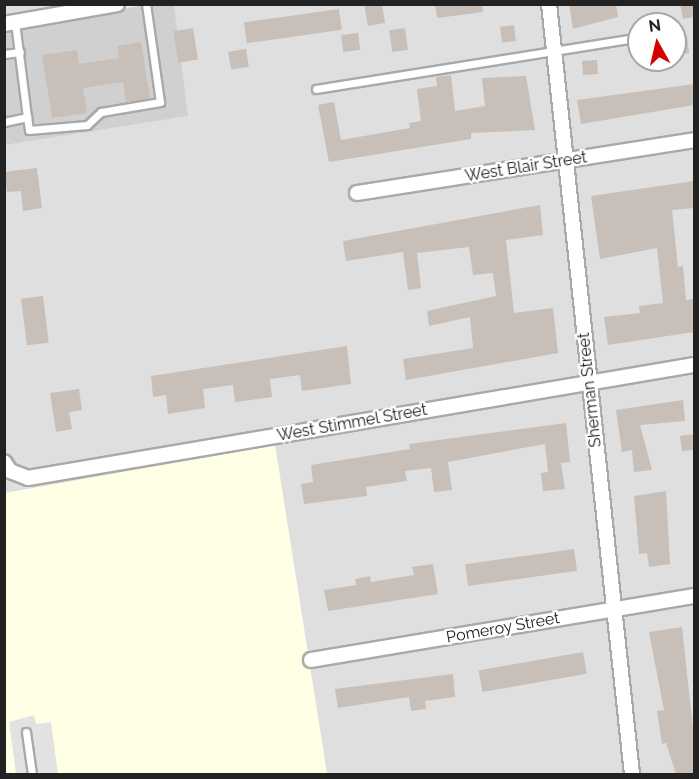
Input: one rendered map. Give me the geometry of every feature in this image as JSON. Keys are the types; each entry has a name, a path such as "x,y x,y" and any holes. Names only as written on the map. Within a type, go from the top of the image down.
{"street":[{"path":"10,23 117,4"},
{"name":"Sherman Street","path":"549,4 632,774"},
{"name":"West Blair Street","path":"357,193 694,140"},
{"name":"West Stimmel Street","path":"7,467 28,478 694,365"},
{"name":"Pomeroy Street","path":"311,660 694,596"}],"lane":[{"path":"10,23 20,52 29,130 87,125 101,112 160,102 146,4"},
{"path":"316,89 627,39"},
{"path":"4,54 20,52"},
{"path":"4,122 27,117"},
{"path":"26,732 32,774"}],"shaded area":[{"path":"5,5 94,5 5,20"},
{"path":"145,5 174,5 188,116 5,145 5,28"},
{"path":"174,5 694,5 694,774 327,774 275,445 5,493 5,145 187,116"},
{"path":"275,445 327,774 5,774 5,493"},
{"path":"34,715 36,724 51,722 58,774 16,774 9,722"}],"building":[{"path":"364,4 382,4 385,23 368,26"},
{"path":"435,4 482,4 483,12 437,18"},
{"path":"569,4 616,4 618,17 573,29"},
{"path":"680,4 694,4 694,17 687,18 687,12 682,12"},
{"path":"339,9 342,30 247,43 244,22"},
{"path":"514,25 516,41 502,43 500,27"},
{"path":"193,28 198,60 178,63 173,31"},
{"path":"405,28 408,50 392,52 389,30"},
{"path":"358,33 360,50 343,52 341,35"},
{"path":"141,42 150,98 126,102 123,82 83,88 87,113 52,118 42,55 77,50 79,64 119,58 117,46"},
{"path":"246,49 249,67 231,70 228,52"},
{"path":"597,60 598,74 583,75 582,61"},
{"path":"451,75 455,111 485,106 482,78 526,76 535,130 471,133 471,139 329,162 318,105 334,102 341,140 410,128 409,123 421,121 417,89 437,86 436,77"},
{"path":"694,84 694,105 581,124 577,100"},
{"path":"37,168 42,208 23,211 21,191 7,192 4,172"},
{"path":"694,181 694,208 672,210 678,267 683,266 686,300 693,299 694,332 608,345 604,317 640,313 639,306 663,303 657,248 600,259 591,196"},
{"path":"540,205 543,235 506,240 514,313 553,308 558,353 406,380 403,359 473,348 470,317 429,326 427,311 496,296 493,273 473,275 469,247 417,253 421,288 408,290 403,252 346,261 343,241"},
{"path":"43,296 49,343 27,345 21,299"},
{"path":"347,346 351,384 302,391 300,375 270,379 272,397 235,402 233,385 203,389 205,408 168,414 166,395 153,397 151,376"},
{"path":"79,389 82,410 69,412 72,429 56,432 50,393"},
{"path":"683,400 685,421 640,425 652,470 634,472 632,450 622,452 616,410"},
{"path":"566,423 570,462 561,463 565,489 543,491 541,473 548,472 545,444 448,462 452,490 434,492 431,468 405,471 407,481 366,487 367,496 304,504 301,484 313,482 311,465 410,449 409,444"},
{"path":"694,434 694,450 682,451 680,436"},
{"path":"666,491 670,564 649,567 647,553 639,554 634,496"},
{"path":"574,549 577,571 468,586 465,564"},
{"path":"433,564 438,594 328,611 324,590 356,585 355,579 370,576 371,582 414,575 412,567"},
{"path":"682,627 694,738 694,774 676,774 666,743 662,744 657,711 664,710 649,632"},
{"path":"583,652 587,674 482,692 479,670"},
{"path":"453,674 455,697 425,701 426,709 411,711 409,697 338,708 335,689"}]}
